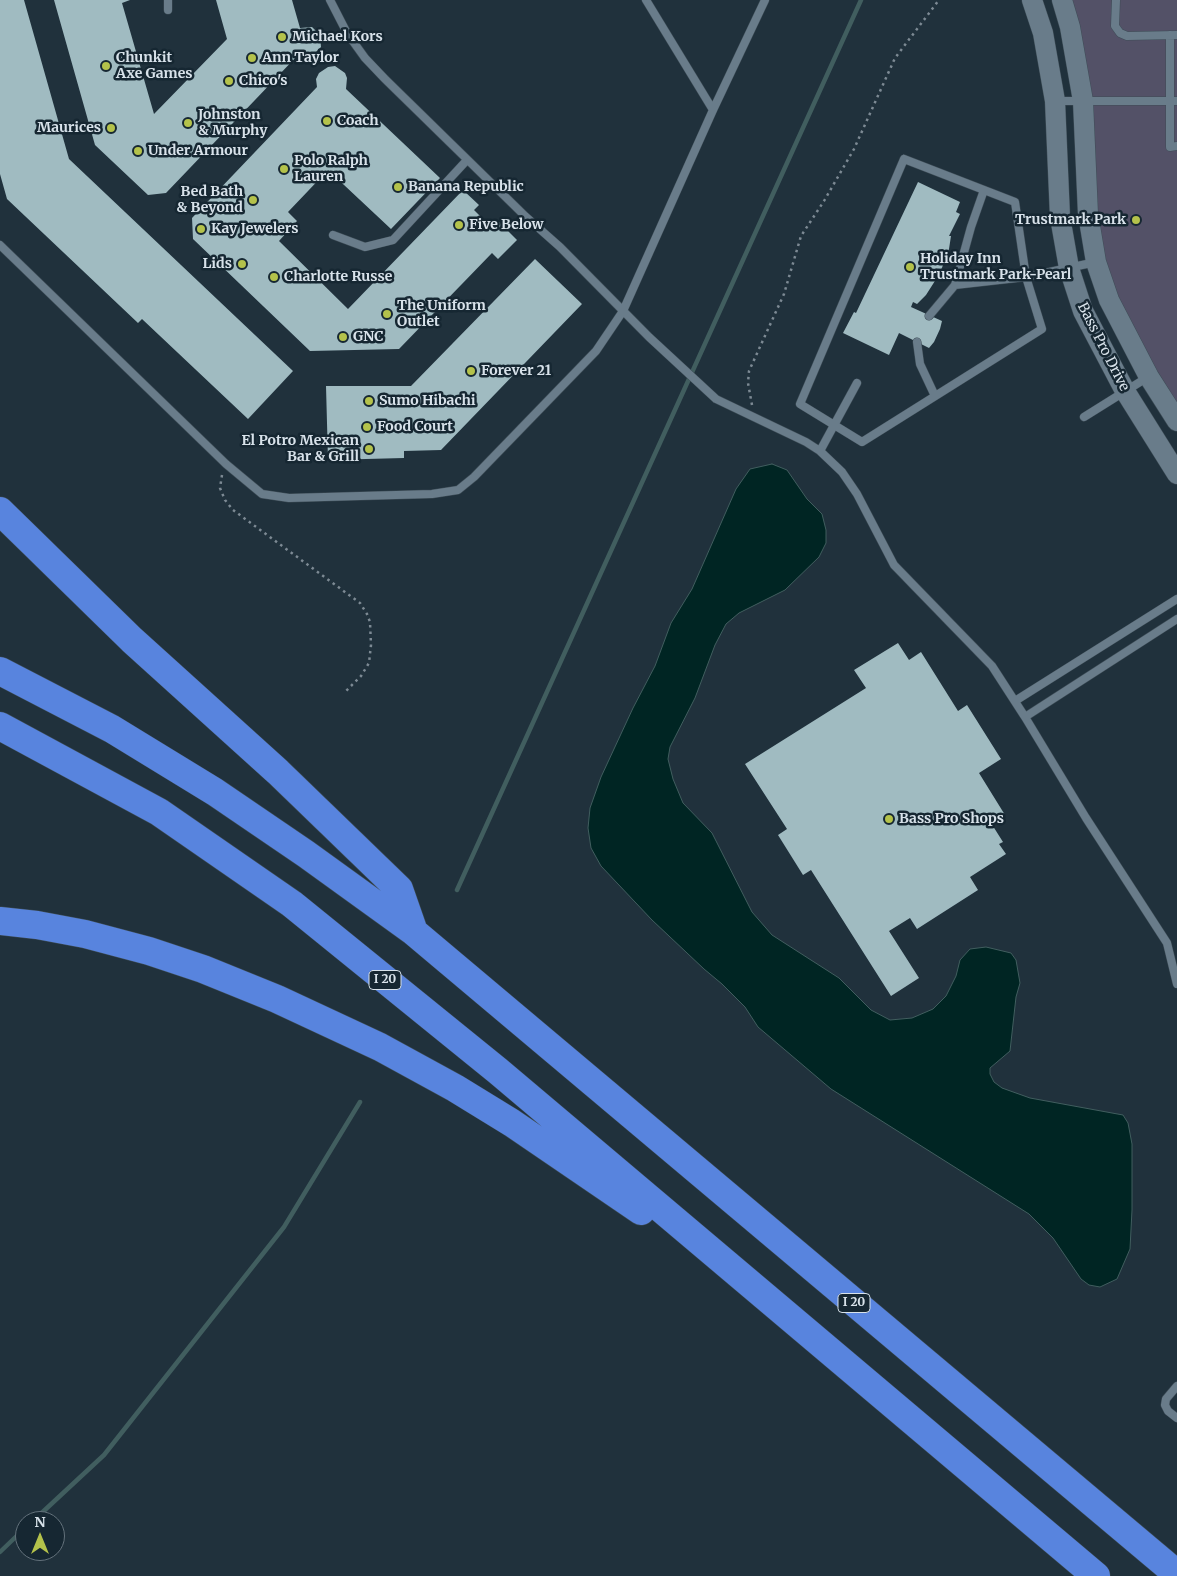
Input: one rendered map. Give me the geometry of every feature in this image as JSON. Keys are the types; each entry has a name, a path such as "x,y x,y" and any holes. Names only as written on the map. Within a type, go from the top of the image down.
{"highway":[{"path":"0,511 132,640 278,772 399,889 414,932"},
{"name":"I 20","path":"0,672 112,729 215,792 306,854 414,932 1177,1574"},
{"name":"I 20","path":"0,726 159,812 292,904 498,1071 1096,1576"},
{"path":"0,921 37,925 85,934 149,951 203,969 277,999 357,1036 446,1083 512,1123 616,1195 741,1276"}],"street":[{"name":"Bass Pro Drive","path":"1032,0 1043,33 1055,101 1060,217 1069,268 1083,311 1125,391 1177,474"},
{"name":"Bass Pro Drive","path":"1062,0 1070,27 1083,101 1088,214 1096,262 1109,300 1149,377 1177,421"}],"lane":[{"path":"168,0 168,10"},
{"path":"330,0 347,33 365,58 466,160 560,247 649,337 716,399 806,442 842,472 857,494 894,565 992,666 1015,701 1086,818 1167,943 1177,984"},
{"path":"646,0 713,110"},
{"path":"0,245 226,464 262,494 289,498 432,494 458,490 474,477 596,352 623,311 713,110 765,0"},
{"path":"1116,0 1115,26 1120,33 1127,36 1173,35 1173,101 1170,147 1177,146"},
{"path":"1055,101 1173,101"},
{"path":"904,159 984,190 1015,202 1026,277 1042,329 862,442 800,404 904,159"},
{"path":"333,235 366,247 393,240 466,160"},
{"path":"929,316 955,285 971,227 984,190"},
{"path":"955,285 1026,277 1096,262"},
{"path":"917,342 920,364 935,396"},
{"path":"1084,417 1149,377"},
{"path":"820,452 857,383"},
{"path":"1015,701 1177,599"},
{"path":"1025,717 1177,619"},
{"path":"1177,1386 1166,1399 1166,1405 1168,1410 1177,1418"}],"path":[{"path":"751,417 753,403 748,383 749,371 784,294 802,236 854,150 895,58 939,0"},
{"path":"226,464 220,488 225,500 233,510 360,603 367,614 370,622 371,645 369,663 361,676 344,693"}],"shaded area":[{"name":"Trustmark Park","path":"1071,0 1177,0 1177,403 1132,333 1113,293 1098,244"},
{"path":"772,464 787,470 807,499 822,514 826,530 826,543 819,557 785,590 739,613 726,624 715,645 695,698 670,747 668,759 673,779 683,803 712,833 752,912 772,935 839,978 871,1010 890,1020 912,1018 933,1009 946,996 956,976 960,960 970,949 986,947 1011,953 1016,960 1020,983 1016,997 1010,1051 990,1068 990,1074 994,1082 1002,1088 1030,1098 1123,1115 1128,1123 1132,1144 1130,1249 1117,1279 1100,1287 1089,1285 1081,1279 1053,1238 1029,1214 831,1089 758,1027 745,1007 652,920 601,866 591,848 588,828 590,808 601,777 655,666 671,623 692,589 736,489 750,469"}],"building":[{"path":"0,0 24,0 69,159 293,371 248,419 142,319 138,323 7,199 0,174"},
{"path":"54,0 130,0 122,3 154,114 227,39 216,0 292,0 300,28 312,27 320,35 321,47 313,55 301,56 299,54 166,193 148,195 95,145"},
{"path":"335,66 345,73 347,78 346,89 440,178 391,229 328,170 288,212 297,221 279,241 348,309 463,190 479,205 474,210 492,228 499,222 517,240 498,259 492,253 399,349 310,351 193,239 192,218 317,87 316,79 319,73 328,67"},
{"name":"Holiday Inn Trustmark Park-Pearl","path":"918,182 960,202 956,212 960,214 949,236 951,236 949,249 940,273 926,295 917,304 913,302 911,307 942,321 934,342 929,348 899,333 889,355 843,333 854,312 856,313"},
{"path":"535,259 582,304 441,450 404,451 404,458 328,460 326,386 411,386"},
{"name":"Bass Pro Shops","path":"898,643 909,660 921,652 958,711 967,705 1001,759 979,773 1005,815 991,823 1003,842 999,844 1006,854 970,877 978,890 917,929 910,918 889,931 919,978 891,996 811,870 803,875 778,835 787,829 745,764 866,688 854,670"}],"waterway":[{"path":"457,890 861,0"},
{"path":"44,1511 104,1455 284,1227 360,1102"},
{"path":"0,1552 15,1538"}],"place":[{"name":"Michael Kors","path":"282,37"},
{"name":"Ann Taylor","path":"252,58"},
{"name":"Chunkit Axe Games","path":"106,66"},
{"name":"Chico's","path":"229,81"},
{"name":"Coach","path":"327,121"},
{"name":"Johnston & Murphy","path":"188,123"},
{"name":"Maurices","path":"111,128"},
{"name":"Under Armour","path":"138,151"},
{"name":"Polo Ralph Lauren","path":"284,169"},
{"name":"Banana Republic","path":"398,187"},
{"name":"Bed Bath & Beyond","path":"253,200"},
{"name":"Trustmark Park","path":"1136,220"},
{"name":"Five Below","path":"459,225"},
{"name":"Kay Jewelers","path":"201,229"},
{"name":"Lids","path":"242,264"},
{"name":"Holiday Inn Trustmark Park-Pearl","path":"910,267"},
{"name":"Charlotte Russe","path":"274,277"},
{"name":"The Uniform Outlet","path":"387,314"},
{"name":"GNC","path":"343,337"},
{"name":"Forever 21","path":"471,371"},
{"name":"Sumo Hibachi","path":"369,401"},
{"name":"Food Court","path":"367,427"},
{"name":"El Potro Mexican Bar & Grill","path":"369,449"},
{"name":"Bass Pro Shops","path":"889,819"}]}
